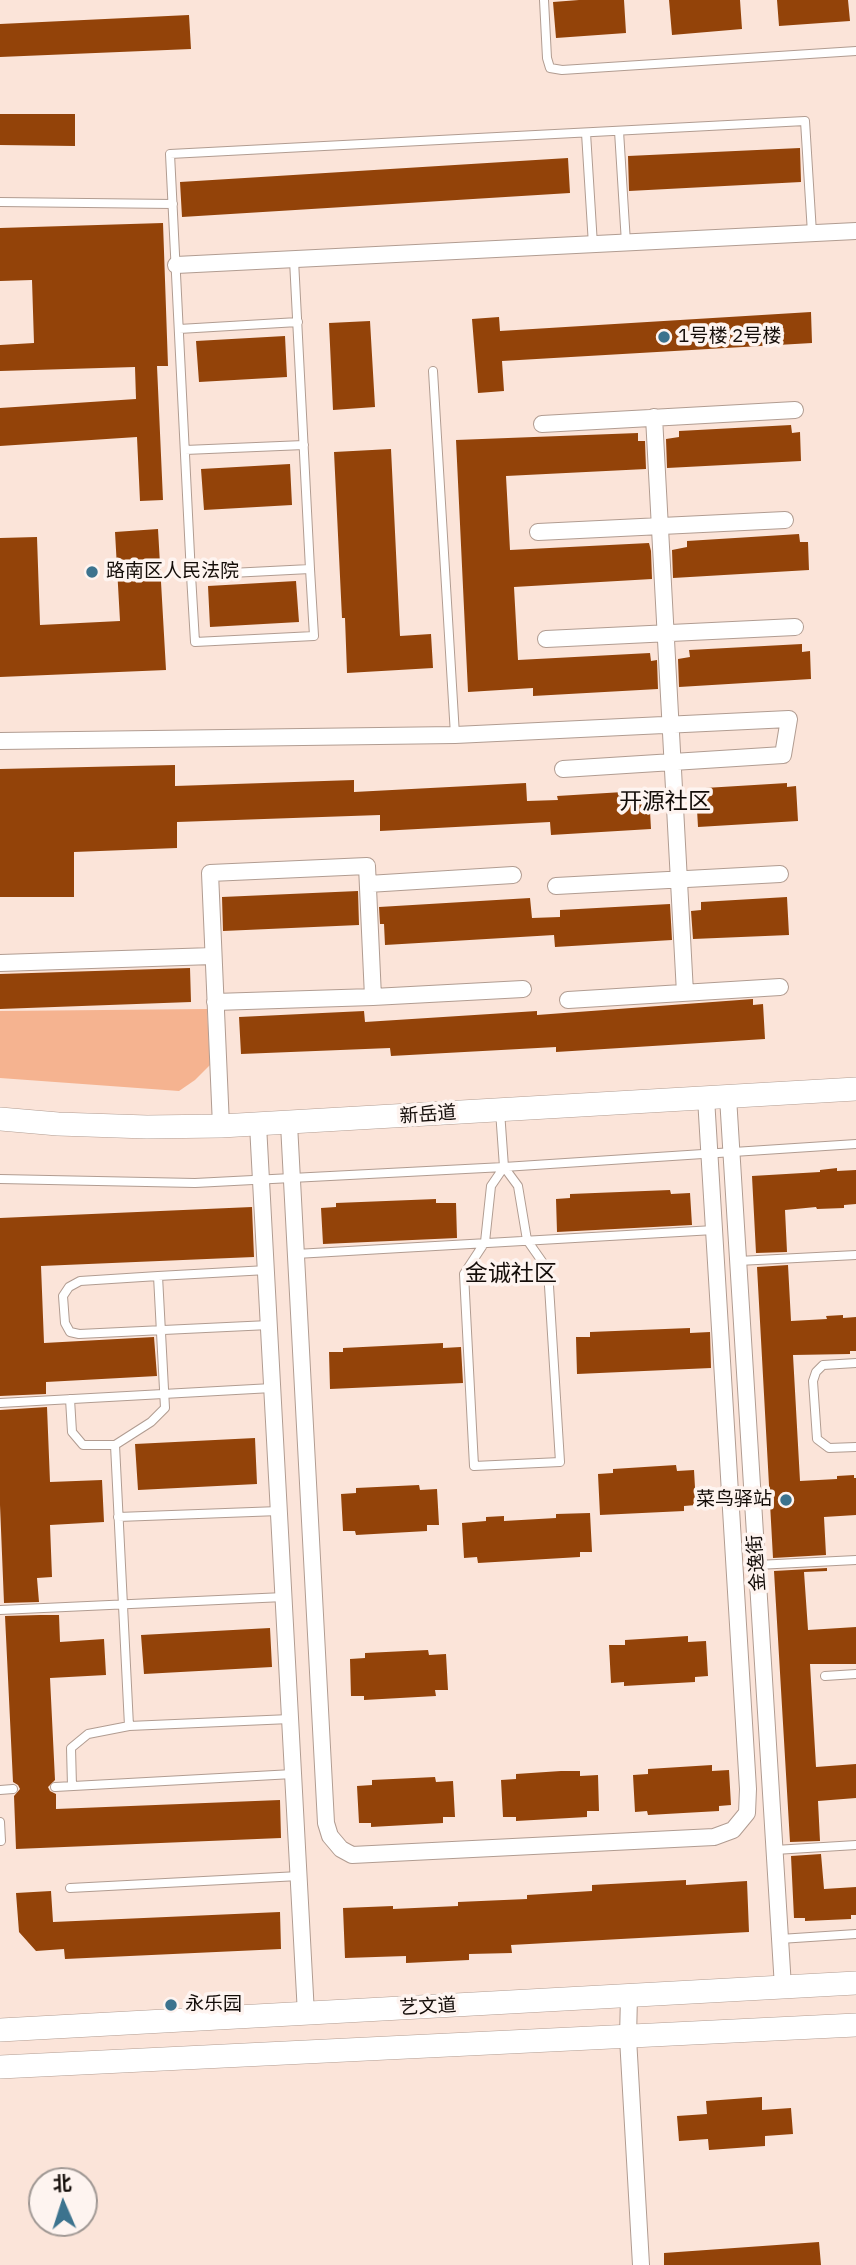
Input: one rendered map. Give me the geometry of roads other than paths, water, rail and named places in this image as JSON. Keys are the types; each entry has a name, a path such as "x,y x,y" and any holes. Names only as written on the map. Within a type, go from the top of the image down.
{"main road":[{"name":"新岳道","path":"0,1119 135,1127 289,1124 856,1089"},
{"name":"艺文道","path":"0,2030 856,1983"},
{"name":"艺文道","path":"0,2067 856,2025"}],"street":[{"path":"176,265 856,231"},
{"path":"541,424 795,410"},
{"path":"654,418 685,993"},
{"path":"538,532 785,520"},
{"path":"547,639 795,627"},
{"path":"0,741 455,735 789,719 783,755 563,769"},
{"path":"221,1126 209,873 367,866 373,998"},
{"path":"556,886 780,874"},
{"path":"368,884 513,875"},
{"path":"0,963 214,956"},
{"path":"568,1000 780,987"},
{"path":"215,1002 373,998 523,989"},
{"path":"289,1124 326,1809 330,1836 341,1849 352,1855 714,1837 733,1830 747,1813 748,1788 710,1154 717,1098"},
{"name":"金逸街","path":"717,1098 732,1152 783,1987"},
{"path":"258,1125 306,2014"},
{"path":"629,1996 628,2038 641,2265"}],"lane":[{"path":"544,0 547,58 550,68 576,69 856,51"},
{"path":"294,260 314,636 195,642 170,154 804,121 812,233"},
{"path":"619,131 626,243"},
{"path":"586,133 593,245"},
{"path":"0,202 173,204"},
{"path":"179,329 298,322"},
{"path":"433,371 455,735"},
{"path":"186,450 304,445"},
{"path":"191,575 310,569"},
{"path":"500,1111 504,1167 518,1185 527,1240 548,1270 560,1462 474,1466 464,1274 485,1242 491,1186 504,1167"},
{"path":"0,1179 195,1183 504,1167 856,1144"},
{"path":"296,1254 715,1230"},
{"path":"738,1261 856,1255"},
{"path":"267,1270 80,1281 69,1287 63,1296 65,1323 70,1332 79,1334 269,1325"},
{"path":"69,1399 72,1432 83,1445 115,1445 164,1408 158,1276"},
{"path":"856,1363 823,1365 816,1372 813,1381 817,1438 829,1448 856,1447"},
{"path":"0,1403 272,1388"},
{"path":"115,1445 129,1726"},
{"path":"118,1517 279,1511"},
{"path":"757,1565 856,1560"},
{"path":"0,1610 284,1597"},
{"path":"825,1676 856,1674"},
{"path":"72,1786 71,1748 88,1734 129,1726 290,1718"},
{"path":"55,1787 293,1774"},
{"path":"0,1790 13,1788"},
{"path":"0,1822 1,1841"},
{"path":"775,1850 856,1845"},
{"path":"71,1888 299,1876"},
{"path":"780,1939 856,1934"}],"place":[{"name":"1号楼 2号楼","path":"664,337"},
{"name":"路南区人民法院","path":"92,572"},
{"name":"菜鸟驿站","path":"786,1500"},
{"name":"永乐园","path":"171,2005"}],"district":[{"name":"开源社区","path":"665,802"},
{"name":"金诚社区","path":"511,1274"}]}
